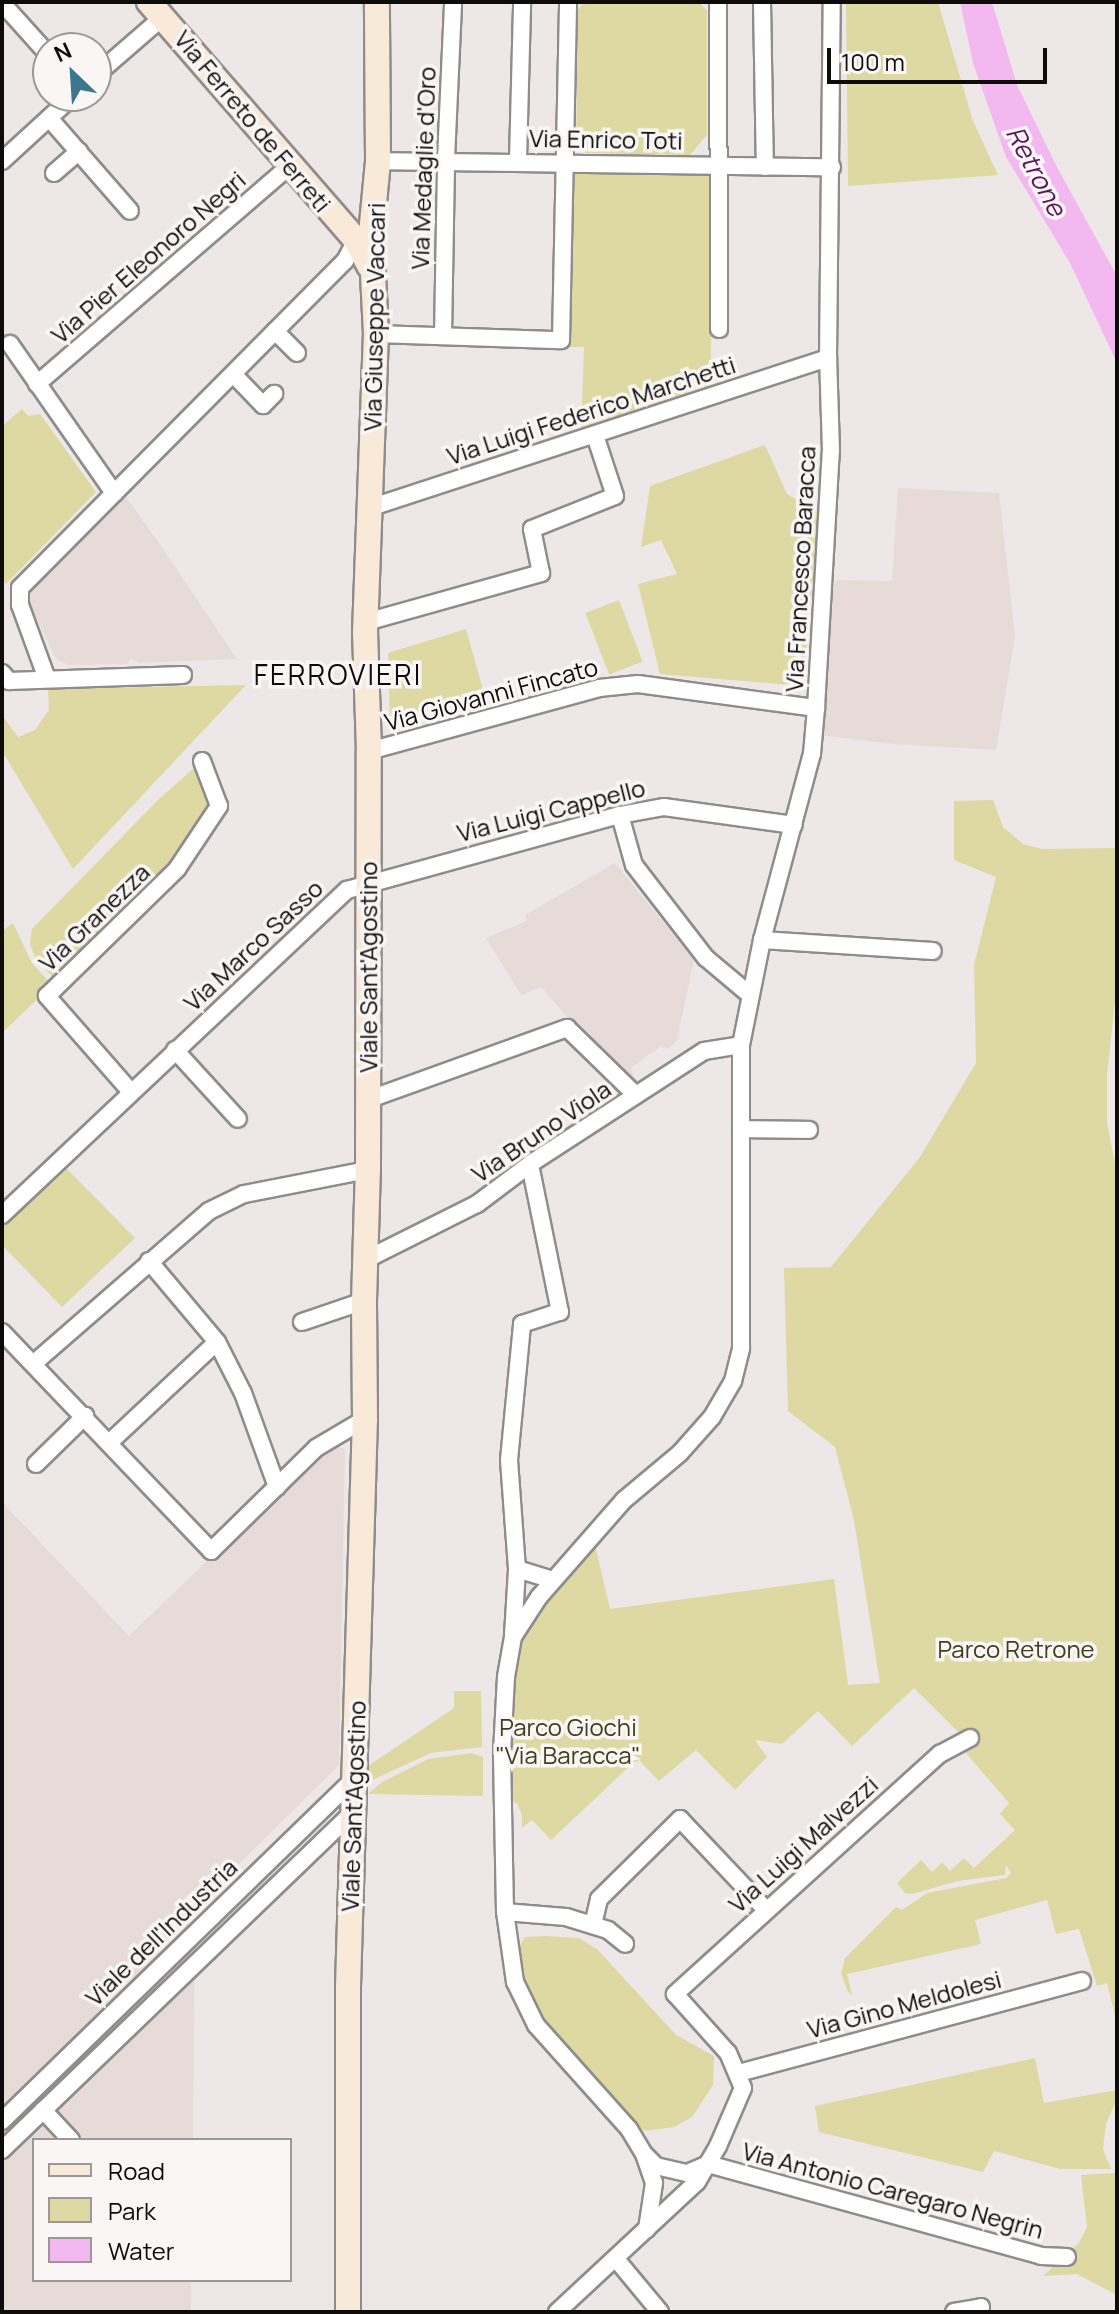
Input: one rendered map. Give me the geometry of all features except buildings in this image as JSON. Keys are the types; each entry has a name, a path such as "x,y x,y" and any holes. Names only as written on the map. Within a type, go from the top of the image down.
{"main road":[{"name":"Via Giuseppe Vaccari","path":"364,237 378,161 377,2"},
{"name":"Via Ferreto de Ferreti","path":"164,7 290,166 364,237 372,272"},
{"name":"Via Giuseppe Vaccari","path":"365,627 376,334 372,272"},
{"name":"Viale Sant'Agostino","path":"348,2312 348,1987 365,1419 364,1301 368,1170 369,751 365,627"}],"street":[{"name":"Via Medaglie d'Oro","path":"443,336 453,2"},
{"path":"518,160 522,2"},
{"path":"376,334 561,340 568,2"},
{"path":"718,2 719,329"},
{"path":"762,2 765,167"},
{"name":"Via Francesco Baracca","path":"647,2229 654,2183 644,2154 629,2129 536,2025 515,1982 505,1912 502,1753 506,1677 513,1637 553,1580 624,1500 680,1453 712,1417 733,1381 741,1348 741,1045 762,940 812,754 816,708 831,451 828,358 832,2"},
{"path":"2,3 32,36"},
{"path":"112,59 164,7"},
{"path":"2,161 56,112"},
{"path":"49,118 130,211"},
{"path":"54,173 79,151"},
{"name":"Via Enrico Toti","path":"378,161 446,159 832,167"},
{"name":"Via Pier Eleonoro Negri","path":"37,384 290,166"},
{"path":"47,679 20,605 20,588 234,375 345,261 364,237"},
{"path":"275,331 297,353"},
{"path":"10,344 114,493"},
{"name":"Via Luigi Federico Marchetti","path":"369,508 828,358"},
{"path":"234,375 263,405 274,394"},
{"path":"365,627 541,573 532,529 615,496 595,435"},
{"path":"2,673 9,681 183,675"},
{"name":"Via Giovanni Fincato","path":"369,751 612,687 638,684 816,708"},
{"name":"Via Granezza","path":"131,1092 47,996 186,857 219,806 202,761"},
{"name":"Via Luigi Cappello","path":"368,881 620,815 664,807 794,825"},
{"path":"620,815 634,865 706,958 750,995"},
{"name":"Via Marco Sasso","path":"2,1215 347,890 368,881"},
{"path":"762,940 933,951"},
{"path":"367,1100 567,1028 636,1095"},
{"name":"Via Bruno Viola","path":"367,1259 477,1204 530,1164 704,1051 741,1045"},
{"path":"175,1050 238,1119"},
{"path":"741,1129 809,1130"},
{"path":"513,1637 517,1569 509,1460 522,1324 560,1312 530,1164"},
{"path":"33,1364 209,1211 244,1194 368,1170"},
{"path":"149,1261 217,1342 243,1393 277,1487"},
{"path":"302,1322 364,1301"},
{"path":"2,1332 211,1551 316,1448 365,1419"},
{"path":"110,1442 217,1342"},
{"path":"36,1464 85,1416"},
{"path":"517,1569 553,1580"},
{"name":"Via Luigi Malvezzi","path":"739,2073 728,2053 675,1994 765,1909 940,1754 970,1738"},
{"name":"Viale dell'Industria","path":"2,2121 354,1779"},
{"name":"Viale dell'Industria","path":"2,2150 353,1812"},
{"path":"593,1925 599,1899 680,1819 765,1909"},
{"path":"505,1912 566,1917 608,1930 625,1944"},
{"name":"Via Gino Meldolesi","path":"739,2073 1082,1981"},
{"path":"557,2312 697,2182 743,2088 739,2073"},
{"path":"43,2110 69,2138"},
{"path":"644,2154 656,2166 687,2173 708,2164"},
{"name":"Via Antonio Caregaro Negrin","path":"708,2164 1041,2256 1067,2257"},
{"path":"616,2259 660,2312"},
{"path":"954,2312 981,2307 977,2312"}],"shaded area":[{"path":"898,488 999,493 1015,636 996,750 893,744 819,735 833,586 837,580 892,581"},
{"path":"124,494 237,659 139,663 131,658 127,664 68,665 56,659 29,603 31,589"},
{"path":"615,863 694,960 677,1041 667,1049 661,1046 631,1068 633,1075 624,1081 541,987 521,995 486,938 527,921 525,915"},
{"path":"325,1447 345,1448 339,1765 184,1918 195,1932 193,2138 32,2138 32,2282 191,2282 191,2312 2,2312 2,1502 129,1636"}],"green space":[{"path":"583,2 699,2 707,11 707,135 690,155 586,153 576,140 578,10"},
{"path":"846,2 938,2 973,121 998,175 848,186"},
{"path":"568,168 707,170 711,174 711,385 581,431 584,347 566,347"},
{"path":"22,409 28,416 40,414 96,492 6,584 2,579 2,426"},
{"path":"765,445 787,494 819,513 803,686 660,674 638,584 677,574 661,540 641,547 650,486"},
{"path":"619,600 643,662 609,675 585,613"},
{"path":"466,629 485,697 404,720 390,719 388,653"},
{"path":"246,685 73,869 2,751 2,715 18,737 35,730 49,710 48,689"},
{"path":"202,761 219,806 177,869 59,984 36,959 30,945 32,929 159,799"},
{"path":"993,800 1003,827 1023,844 1042,849 1117,848 1117,983 1107,1075 1107,1123 1117,1174 1117,2024 1107,1983 1097,1986 1079,1929 1056,1934 1047,1900 975,1920 981,1944 847,1974 852,1995 848,1992 841,1974 845,1958 896,1907 902,1910 927,1893 1006,1878 1011,1873 1006,1865 1005,1875 957,1881 913,1894 905,1893 897,1883 921,1860 932,1872 942,1862 950,1871 964,1858 974,1868 1015,1830 1000,1814 1009,1803 965,1752 970,1744 914,1688 852,1746 818,1711 782,1744 755,1740 767,1757 735,1790 696,1750 659,1781 639,1760 633,1763 551,1840 532,1820 522,1828 522,1815 517,1803 508,1801 508,1668 526,1625 595,1545 610,1609 834,1579 848,1685 880,1683 854,1520 835,1447 788,1411 784,1268 831,1267 920,1157 976,1063 974,965 996,877 954,860 954,801"},
{"path":"13,923 32,963 52,985 2,1033 2,931"},
{"path":"67,1169 135,1238 62,1307 2,1245 2,1228"},
{"path":"454,1691 481,1691 482,1747 431,1753 370,1781 368,1766 454,1708"},
{"path":"472,1753 483,1757 483,1796 368,1794 382,1782 428,1759"},
{"path":"525,1937 579,1938 598,1950 676,2035 714,2056 713,2085 692,2117 674,2127 645,2131 624,2114 558,2041 538,2015 521,1977 516,1952"},
{"path":"1035,2058 1044,2103 1117,2090 1117,2099 1106,2124 1103,2149 1111,2169 1060,2169 994,2151 983,2172 819,2132 815,2106"},
{"path":"1117,2173 1117,2295 1077,2274 1043,2276 1079,2243 1087,2227 1081,2175"}],"water":[{"name":"Retrone","path":"960,2 992,2 1017,85 1058,169 1117,276 1117,363 1070,263 1006,157 973,63"}],"district":[{"name":"FERROVIERI","path":"338,674"}],"park label":[{"name":"Parco Retrone","path":"1016,1649"},
{"name":"Parco Giochi \"Via Baracca\"","path":"568,1741"}]}
